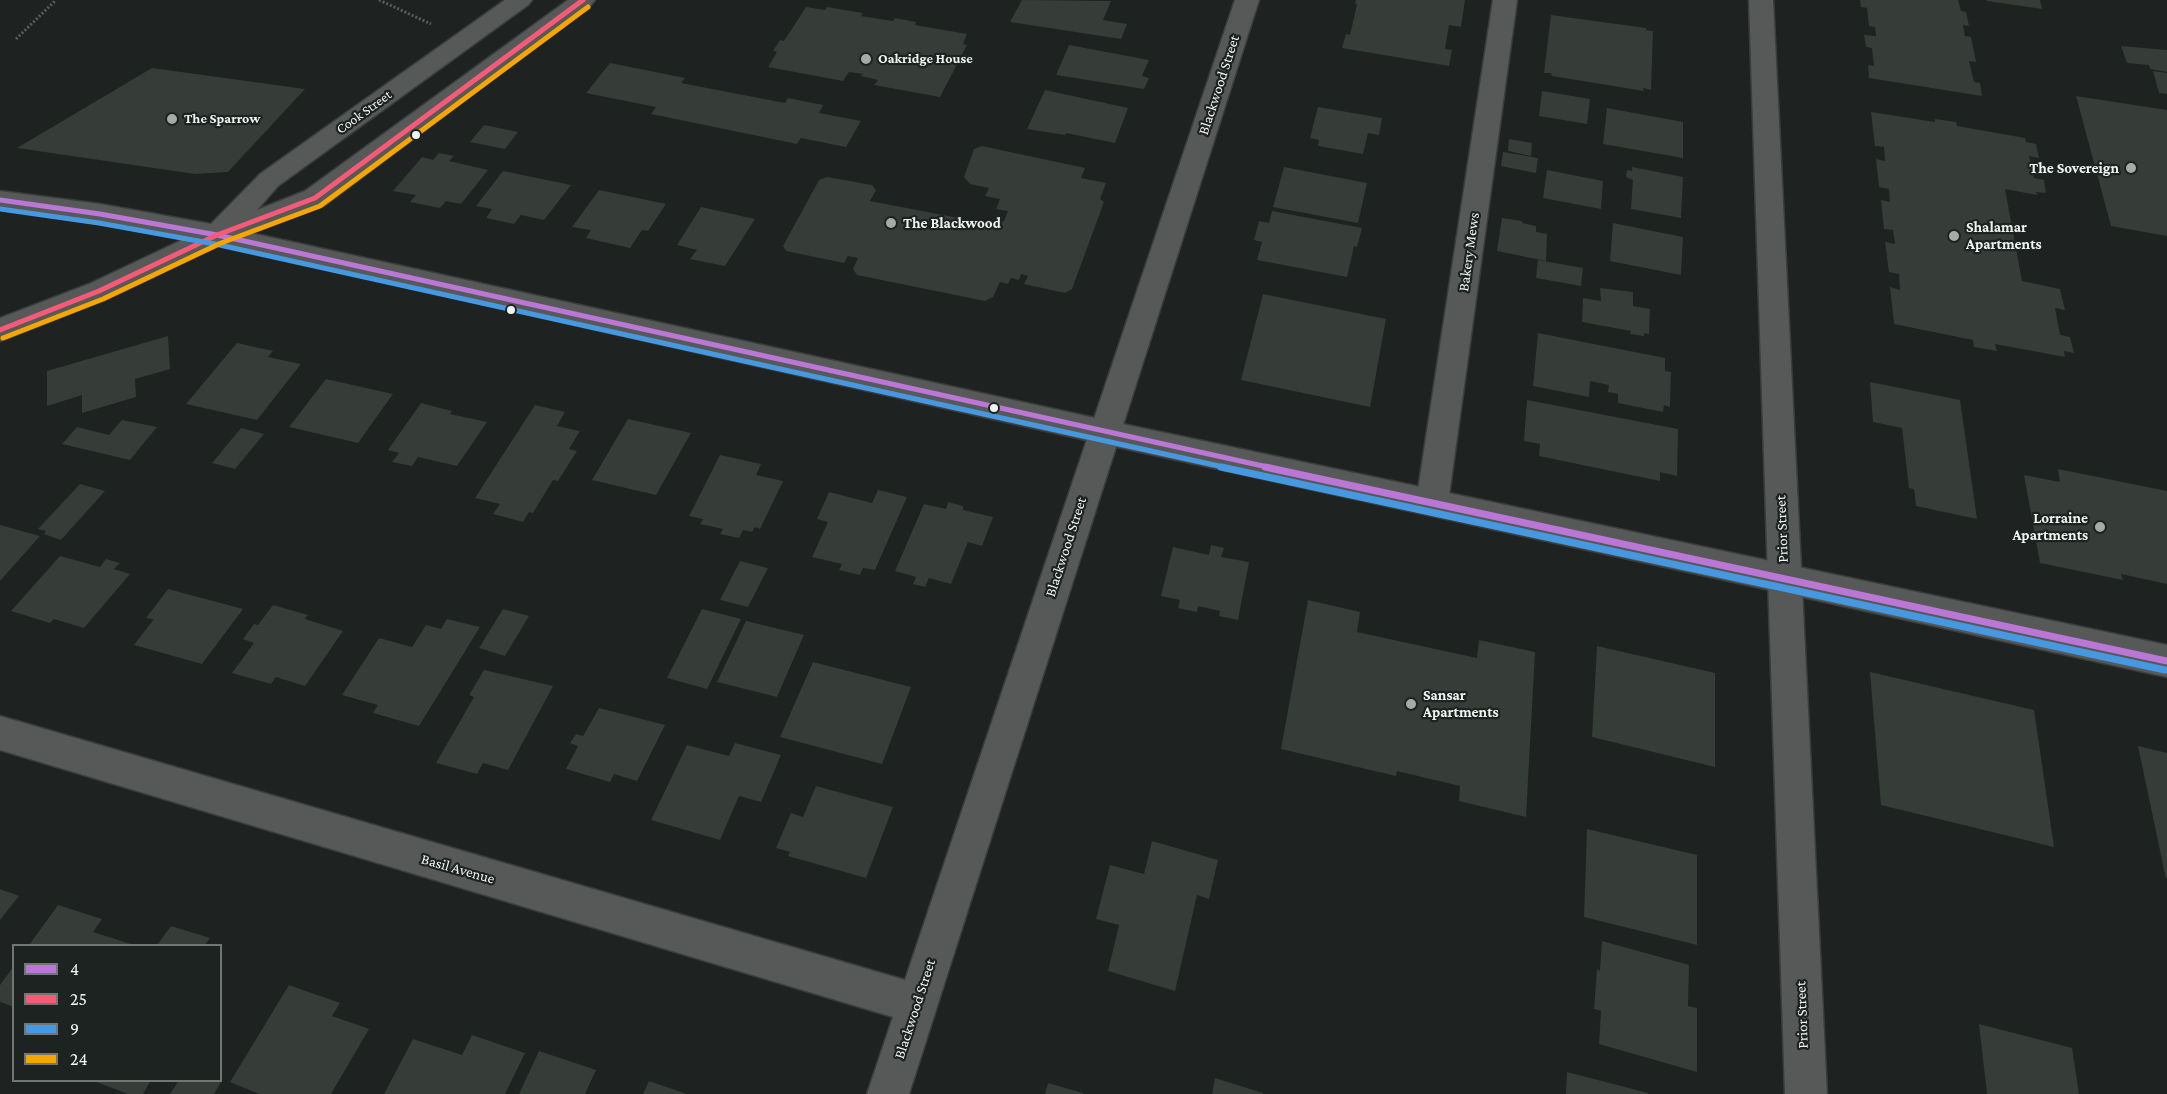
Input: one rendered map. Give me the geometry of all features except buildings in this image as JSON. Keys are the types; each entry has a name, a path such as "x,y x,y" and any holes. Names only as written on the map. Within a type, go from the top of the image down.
{"street":[{"name":"Cook Street","path":"217,235 269,180 520,0"},
{"name":"Cook Street","path":"0,330 99,291 217,235 315,198 583,0"},
{"name":"Blackwood Street","path":"888,1094 1247,0"},
{"name":"Bakery Mews","path":"1432,503 1505,0"},
{"name":"Prior Street","path":"1761,0 1806,1094"},
{"path":"0,200 100,214 217,235 1104,432 2167,661"},
{"name":"Basil Avenue","path":"0,733 917,1004"}],"path":[{"path":"16,39 56,0"},
{"path":"379,0 436,26"}],"transit line":[{"name":"25","path":"0,330 99,291 217,235 315,198 583,0"},
{"name":"24","path":"3,338 103,299 221,243 320,206 588,7"},
{"name":"4","path":"0,200 100,214 217,235 1104,432 2167,661"},
{"name":"9","path":"0,209 99,223 215,244 1102,441 2165,670"}],"place":[{"name":"Oakridge House","path":"866,59"},
{"name":"The Sparrow","path":"172,119"},
{"name":"The Sovereign","path":"2131,168"},
{"name":"The Blackwood","path":"891,223"},
{"name":"Shalamar Apartments","path":"1954,236"},
{"name":"Lorraine Apartments","path":"2100,527"},
{"name":"Sansar Apartments","path":"1411,704"}]}
